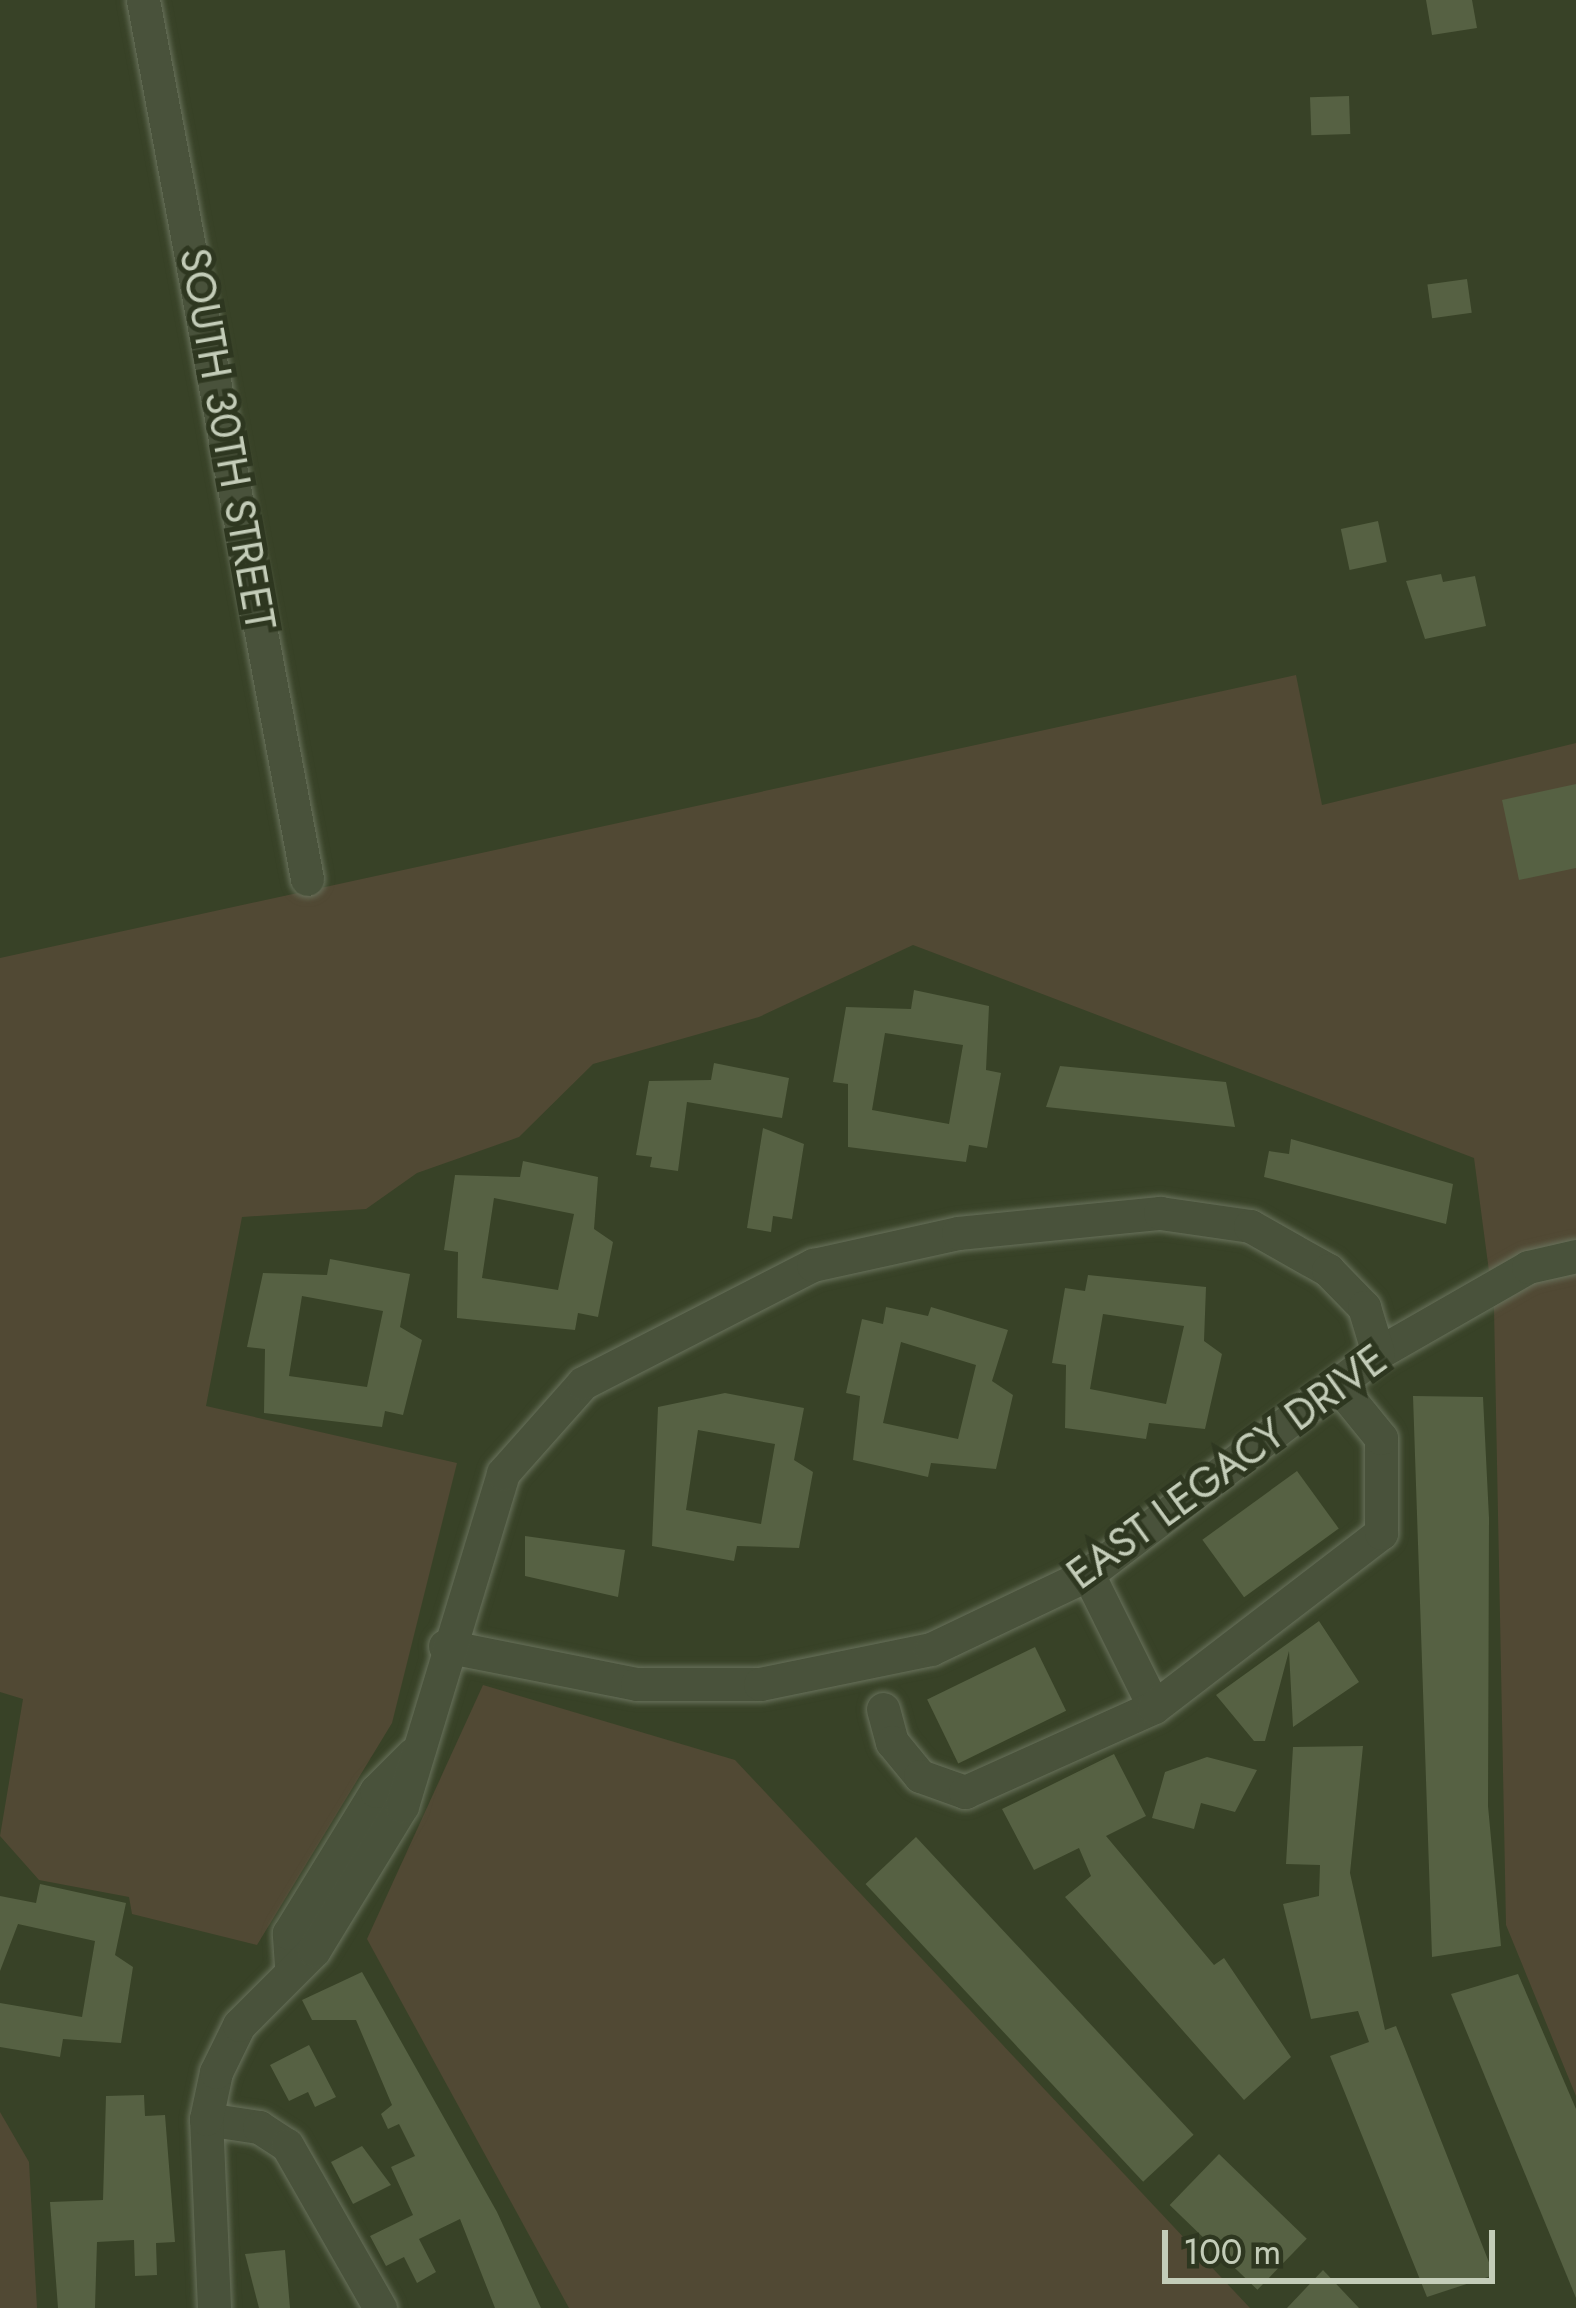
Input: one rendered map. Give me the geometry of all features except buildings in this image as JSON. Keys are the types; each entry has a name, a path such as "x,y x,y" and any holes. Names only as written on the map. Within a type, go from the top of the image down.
{"street":[{"name":"SOUTH 30TH STREET","path":"143,0 307,879"},
{"path":"214,2308 206,2119 239,2025 291,1965 290,1933 353,1854 401,1806 445,1646 503,1473 541,1422 641,1345 813,1265 1082,1216 1250,1226 1328,1270 1364,1307 1378,1353"},
{"name":"EAST LEGACY DRIVE","path":"445,1646 637,1684 760,1684 931,1649 1088,1574 1378,1353 1528,1267 1576,1256"},
{"path":"883,1709 920,1776 965,1792 1154,1707 1381,1533 1382,1438 1338,1384"},
{"path":"1088,1574 1154,1707"},
{"path":"206,2119 259,2127 286,2145 380,2308"}],"shaded area":[{"path":"1296,675 1322,805 1576,743 1576,2096 1506,1925 1494,1309 1474,1158 913,945 759,1017 593,1064 519,1137 417,1173 366,1209 242,1217 206,1406 457,1463 392,1723 257,1945 132,1914 129,1897 39,1880 0,1836 23,1699 0,1692 0,958"},
{"path":"483,1685 735,1760 1250,2308 569,2308 367,1939"},
{"path":"0,2112 29,2162 37,2308 0,2308"}]}
